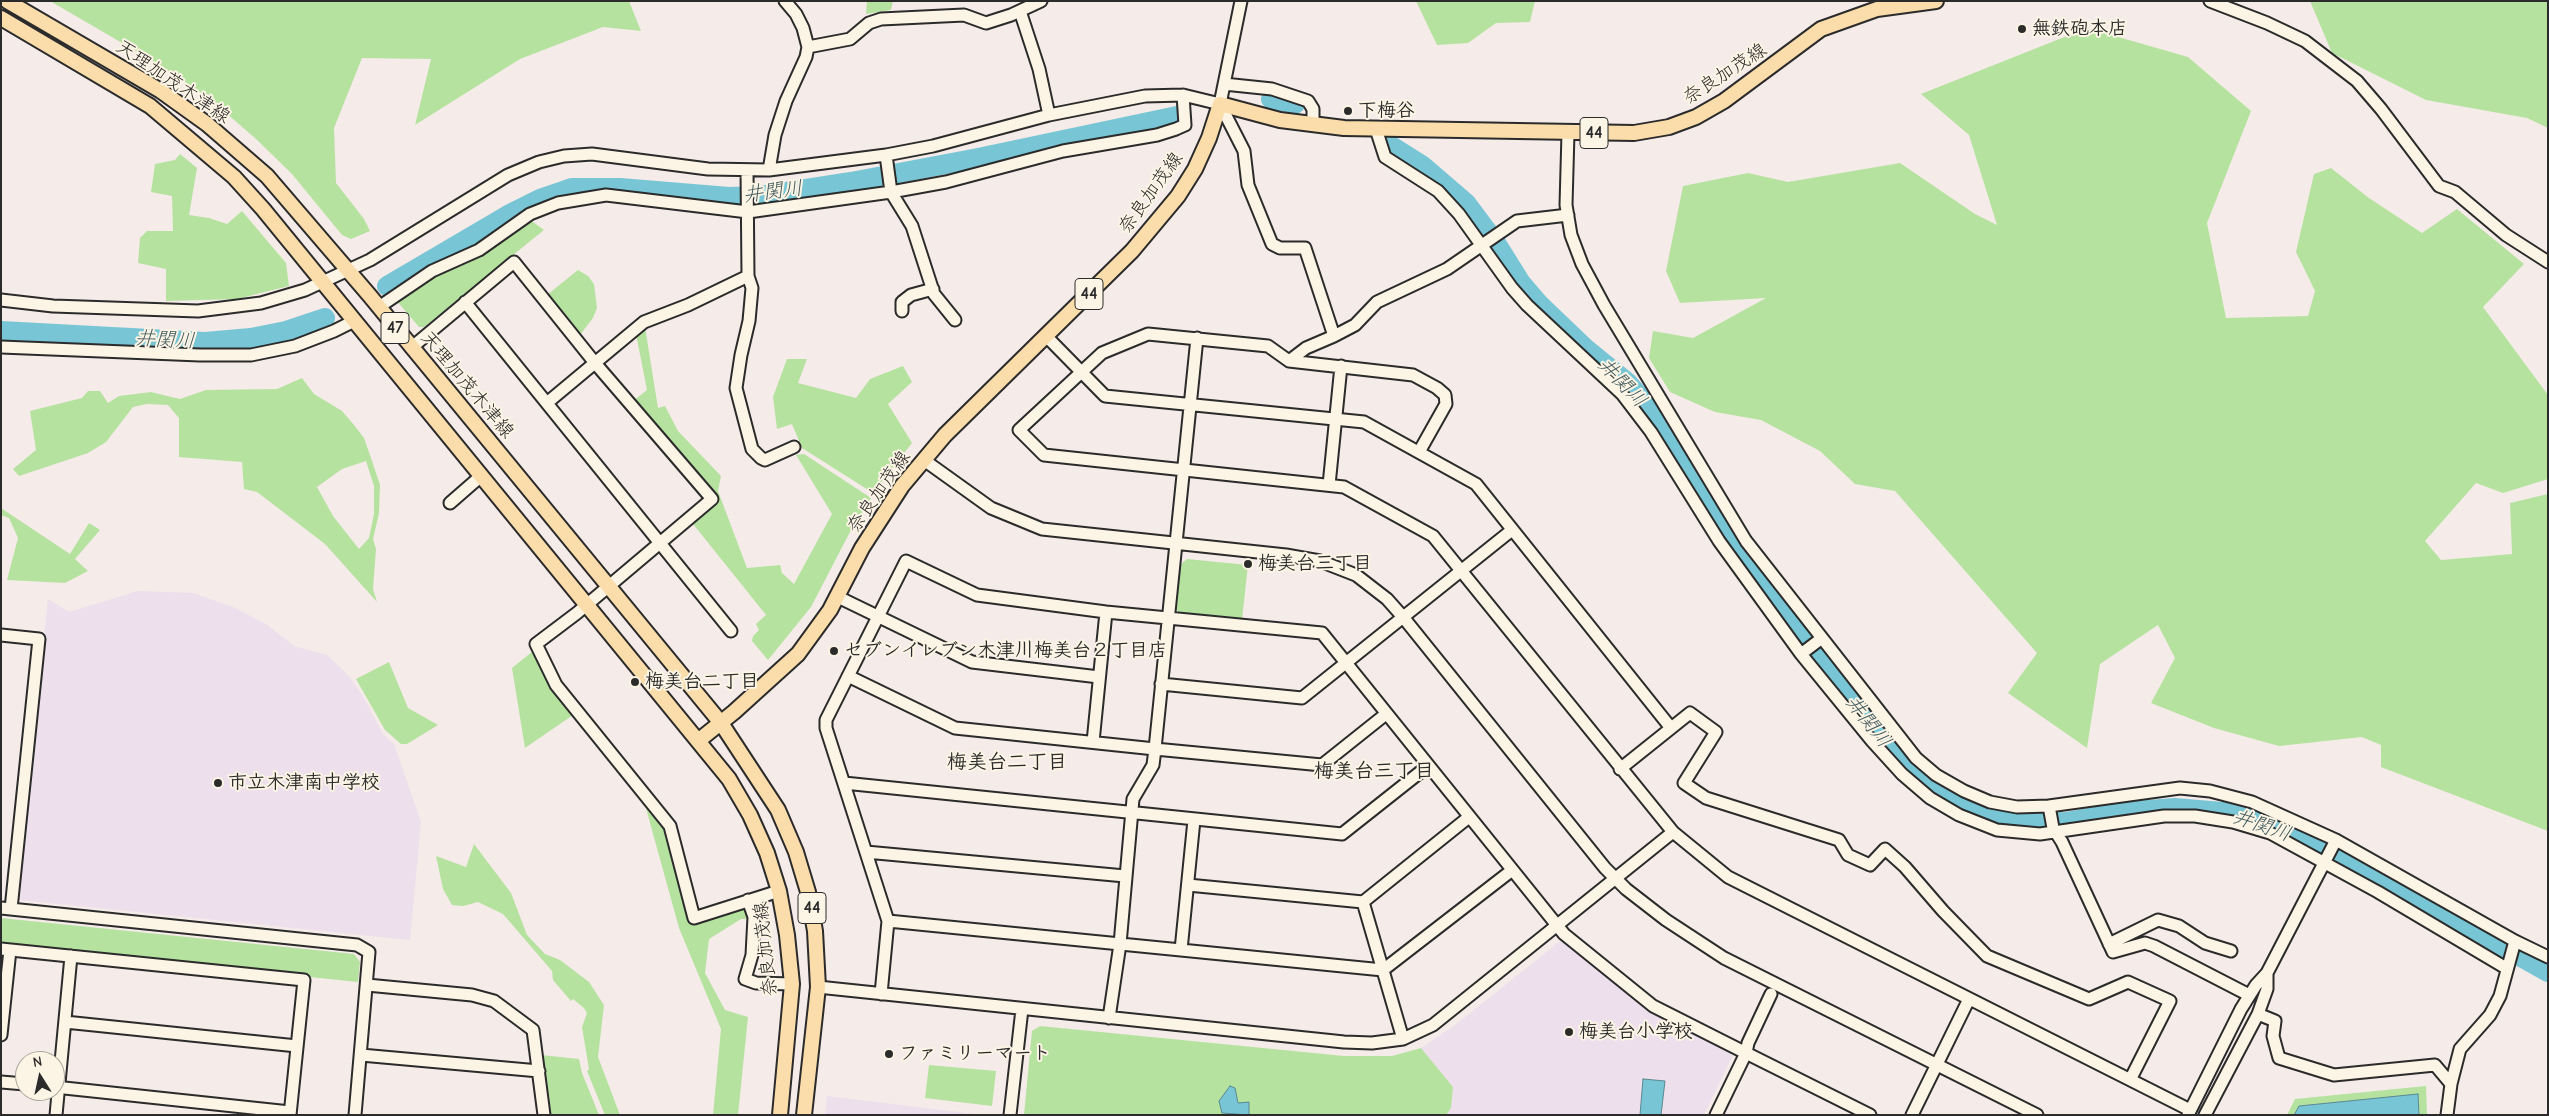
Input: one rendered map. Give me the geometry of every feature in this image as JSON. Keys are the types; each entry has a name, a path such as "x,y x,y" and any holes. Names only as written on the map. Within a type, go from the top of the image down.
{"main road":[{"name":"天理加茂木津線","path":"7,1 161,92 207,124 248,158 285,194 721,723"},
{"name":"奈良加茂線","path":"780,1115 792,984 787,935 779,891 767,853 750,815 729,779 698,741 721,723 798,654 822,624 838,597 862,548 902,486 945,435 1047,337 1132,251 1178,196 1195,169 1209,138 1220,104 1280,120 1313,125 1376,129 1634,134 1669,127 1696,117 1724,101 1821,30 1877,9 1936,1"},
{"name":"天理加茂木津線","path":"1,18 150,106 190,137 234,177 263,208 698,741"},
{"name":"44","path":"721,723 766,790 796,852 812,912 818,986 804,1115"}],"street":[{"path":"769,170 780,118 806,57 808,47 803,28 796,14 785,1"},
{"path":"808,47 850,39 869,23 881,19 964,15 986,22 1020,11 1041,1"},
{"path":"1241,1 1220,104 1244,151 1248,185 1272,244 1280,248 1305,248 1334,336"},
{"path":"2210,1 2267,23 2305,41 2357,81 2382,109 2439,186 2456,192 2506,235 2548,262"},
{"path":"1020,11 1039,69 1049,115"},
{"path":"1224,84 1272,89 1308,101 1313,109 1313,125"},
{"path":"1,300 53,306 218,310 276,300 370,260 508,175 539,162 564,156 592,154 747,175 769,170 886,155 933,146 1049,115 1137,97 1182,95 1220,104"},
{"path":"379,307 432,271 479,250 530,214 558,203 606,195 748,212 891,192 946,182 1063,151 1157,135 1176,129 1185,125 1182,95"},
{"path":"1376,129 1385,157 1438,191 1484,244 1528,305 1622,394 1651,432 1719,541 1810,647 1916,758 1936,774 1964,792 1990,802 2017,807 2052,821 2194,816 2232,822 2270,833 2506,968"},
{"path":"1568,132 1568,215 1571,235 1582,264 1705,476 1810,647 1872,741 1902,774 1930,798 1959,815 1997,830 2040,834 2052,821 2180,788 2210,791 2252,802 2336,840 2515,941 2548,957"},
{"path":"886,155 891,192 912,226 932,289 955,320"},
{"path":"747,175 748,276 752,288 749,321 736,388 752,449 765,460 794,447"},
{"path":"1289,361 1306,348 1355,325 1377,302 1447,269 1517,221 1568,215"},
{"path":"411,348 514,262 595,363 712,499 586,605 536,644 556,685 670,826 694,918 779,891"},
{"path":"548,402 644,322 688,305 748,276"},
{"path":"902,311 902,302 911,295 932,289"},
{"path":"465,302 548,402 731,631"},
{"path":"1,347 200,355 252,355 296,346 334,332 354,321"},
{"path":"1419,452 1446,404 1445,395 1437,388 1413,375 1289,361 1268,346 1148,334 1102,353 1019,430 1044,455 1344,487 1433,536 1673,832 1728,877 2130,1078 2189,1112 2249,995 2267,973 2336,840"},
{"path":"1047,337 1105,396 1364,422 1476,484 1671,728"},
{"path":"1109,1018 1120,944 1134,794 1150,772 1155,749 1197,338"},
{"path":"1328,485 1341,366"},
{"path":"924,460 975,499 1024,523 1061,532 1320,561 1366,582 1387,599 1403,617 1547,798 1616,879 1666,920 1724,958 2037,1115"},
{"path":"450,502 481,476"},
{"path":"1161,684 1302,698 1512,530"},
{"path":"881,994 888,921 826,728 826,720 906,561 978,595 1106,612 1322,634 1557,926 1653,1006 1870,1115"},
{"path":"838,597 972,662 1099,677"},
{"path":"1093,742 1106,612"},
{"path":"1,635 39,639 6,908 357,945 369,952 355,1115"},
{"path":"848,676 955,728 1322,765 1386,714"},
{"path":"1620,769 1690,713 1716,732 1684,783 1706,798 1839,840 1848,855 1870,865 1885,849 1905,867 1943,911 1988,956 2089,999 2128,982 2170,1000 2130,1078"},
{"path":"844,783 1342,834 1428,766"},
{"path":"1188,884 1362,902 1469,817"},
{"path":"1181,950 1194,820"},
{"path":"2052,821 2112,952 2145,943 2249,995"},
{"path":"818,986 1344,1042 1372,1043 1403,1039 1433,1025 1673,832"},
{"path":"866,852 1125,876"},
{"path":"888,921 1382,970 1511,870"},
{"path":"748,900 754,917 752,955 744,980 756,983 792,984"},
{"path":"1362,902 1403,1039"},
{"path":"2109,944 2158,920 2179,926 2204,943 2231,951"},
{"path":"2447,1115 2451,1084 2460,1049 2490,1015 2500,996 2506,968 2515,941"},
{"path":"1,1035 6,950 304,980 290,1113 65,1088"},
{"path":"61,1051 71,956"},
{"path":"2205,1115 2258,1014 2266,989 2267,973"},
{"path":"367,986 472,995 494,1001 533,1030 544,1115"},
{"path":"1719,1113 1771,994"},
{"path":"1912,1115 1969,999"},
{"path":"1010,1115 1022,1009"},
{"path":"2258,1014 2275,1021 2273,1036 2279,1058 2334,1075 2434,1065 2451,1084"},
{"path":"65,1022 297,1046"},
{"path":"361,1055 539,1071"},
{"path":"1,1082 15,1083"},
{"path":"56,1101 56,1115"}],"shaded area":[{"name":"市立木津南中学校","path":"138,591 193,593 233,607 266,624 294,646 327,655 350,677 383,734 394,744 421,822 410,940 20,900 17,895 48,599 69,612"},
{"name":"梅美台小学校","path":"1559,942 1566,942 1651,1011 1730,1051 1732,1057 1704,1115 1446,1115 1451,1108 1453,1087 1421,1048 1455,1025"},
{"path":"827,1096 982,1115 825,1115"}],"green space":[{"path":"50,1 629,1 641,31 603,27 520,59 415,125 431,59 362,58 334,128 336,183 364,219 370,231 351,239 342,235 292,174 256,139 209,98 153,61"},
{"path":"867,1 893,1 891,10 866,14"},
{"path":"1416,1 1535,1 1530,22 1496,23 1468,43 1437,45"},
{"path":"2310,1 2548,1 2548,128 2527,118 2426,100 2332,53"},
{"path":"2087,28 2188,57 2251,111 2207,223 2226,318 2308,316 2315,291 2296,252 2314,174 2331,168 2369,198 2422,233 2457,209 2524,264 2483,307 2548,395 2548,479 2503,493 2476,483 2425,541 2441,560 2512,554 2510,503 2548,494 2548,831 2381,767 2381,745 2362,737 2279,746 2214,728 2151,703 2175,658 2158,625 2100,664 2087,748 2008,693 2037,653 1895,491 1855,484 1820,451 1761,420 1715,412 1670,392 1649,358 1653,331 1693,338 1766,298 1680,303 1666,271 1683,186 1748,173 1788,182 1900,163 1975,214 1997,225 1969,135 1921,94"},
{"path":"180,154 197,168 189,215 209,218 227,224 242,211 286,263 289,286 237,299 166,301 166,269 138,263 140,238 147,231 173,231 172,196 151,192 155,164 175,160"},
{"path":"529,219 544,230 424,327 419,327 396,300 443,270 459,267 472,261"},
{"path":"578,270 588,276 594,284 597,308 593,318 580,335 547,295"},
{"path":"645,327 658,408 665,406 678,431 721,476 718,491 747,568 780,565 782,573 794,584 832,514 796,455 804,454 871,498 851,530 811,607 768,660 752,641 753,636 759,630 756,624 766,615 693,524 716,504 633,401 647,390 636,334"},
{"path":"787,359 807,359 798,383 856,398 870,379 903,366 912,382 888,404 912,443 873,493 802,448 792,424 777,429 773,397"},
{"path":"302,378 314,394 342,411 364,438 380,485 379,513 373,539 376,549 373,589 377,602 325,544 257,492 244,489 242,462 179,457 179,418 168,405 147,404 133,407 106,442 88,453 19,476 13,469 36,450 30,411 82,398 88,391 100,391 108,403 119,396 151,392 180,399 206,390 277,389","holes":["366,461 374,486 374,514 369,538 359,549 333,516 317,487 342,469"]},
{"path":"1,508 70,554 89,523 100,530 75,559 88,571 65,583 7,580 18,538 9,518 1,515"},
{"path":"1187,559 1248,565 1242,620 1180,614 1176,609 1181,564"},
{"path":"533,651 550,686 573,715 525,748 512,668"},
{"path":"389,662 408,708 438,725 407,744 401,744 385,730 356,679"},
{"path":"644,801 666,830 689,924 740,908 747,912 750,919 741,919 709,939 705,973 725,1010 748,1017 738,1115 713,1115 721,1029 679,928"},
{"path":"474,844 511,893 527,935 545,954 560,960 589,982 604,1005 598,1057 620,1115 605,1115 587,1071 589,1069 582,1027 587,1013 584,1008 573,999 571,1001 553,980 552,971 503,914 478,902 463,906 452,905 443,889 436,856 466,867"},
{"path":"1,918 354,954 360,962 358,982 1,945"},
{"path":"1040,1026 1344,1056 1392,1056 1421,1048 1453,1087 1451,1108 1446,1115 1024,1115 1032,1031"},
{"path":"541,1055 579,1059 582,1073 599,1115 549,1115"},
{"path":"929,1065 996,1071 992,1106 925,1098"},
{"path":"2426,1086 2427,1115 2419,1115 2418,1095 2299,1106 2294,1115 2287,1115 2295,1099"}],"water":[{"path":"1643,1079 1665,1081 1661,1115 1640,1115"},
{"path":"1230,1086 1235,1088 1238,1103 1249,1102 1249,1115 1222,1113 1219,1101"},
{"path":"2418,1094 2419,1115 2294,1115 2299,1106"}],"waterway":[{"name":"井関川","path":"1271,99 1295,104"},
{"name":"井関川","path":"387,286 508,215 540,199 572,188 620,188 729,197 761,196 851,182 978,158 1177,116"},
{"name":"井関川","path":"1388,144 1423,166 1466,203 1496,243 1521,283 1539,304 1585,348 1628,383 1641,398 1772,601 1908,773 1928,788 1957,806 1980,815 2017,824 2066,822 2121,812 2175,808 2222,812 2258,822 2297,838 2410,895 2548,972"},
{"name":"井関川","path":"1,331 205,342 251,338 286,331 325,318"}],"place":[{"name":"無鉄砲本店","path":"2022,29"},
{"name":"下梅谷","path":"1348,111"},
{"name":"梅美台三丁目","path":"1248,564"},
{"name":"セブンイレブン木津川梅美台２丁目店","path":"834,651"},
{"name":"梅美台二丁目","path":"635,682"},
{"name":"市立木津南中学校","path":"218,783"},
{"name":"梅美台小学校","path":"1569,1032"},
{"name":"ファミリーマート","path":"889,1054"}],"district":[{"name":"梅美台二丁目","path":"1007,762"},
{"name":"梅美台三丁目","path":"1374,771"}]}
